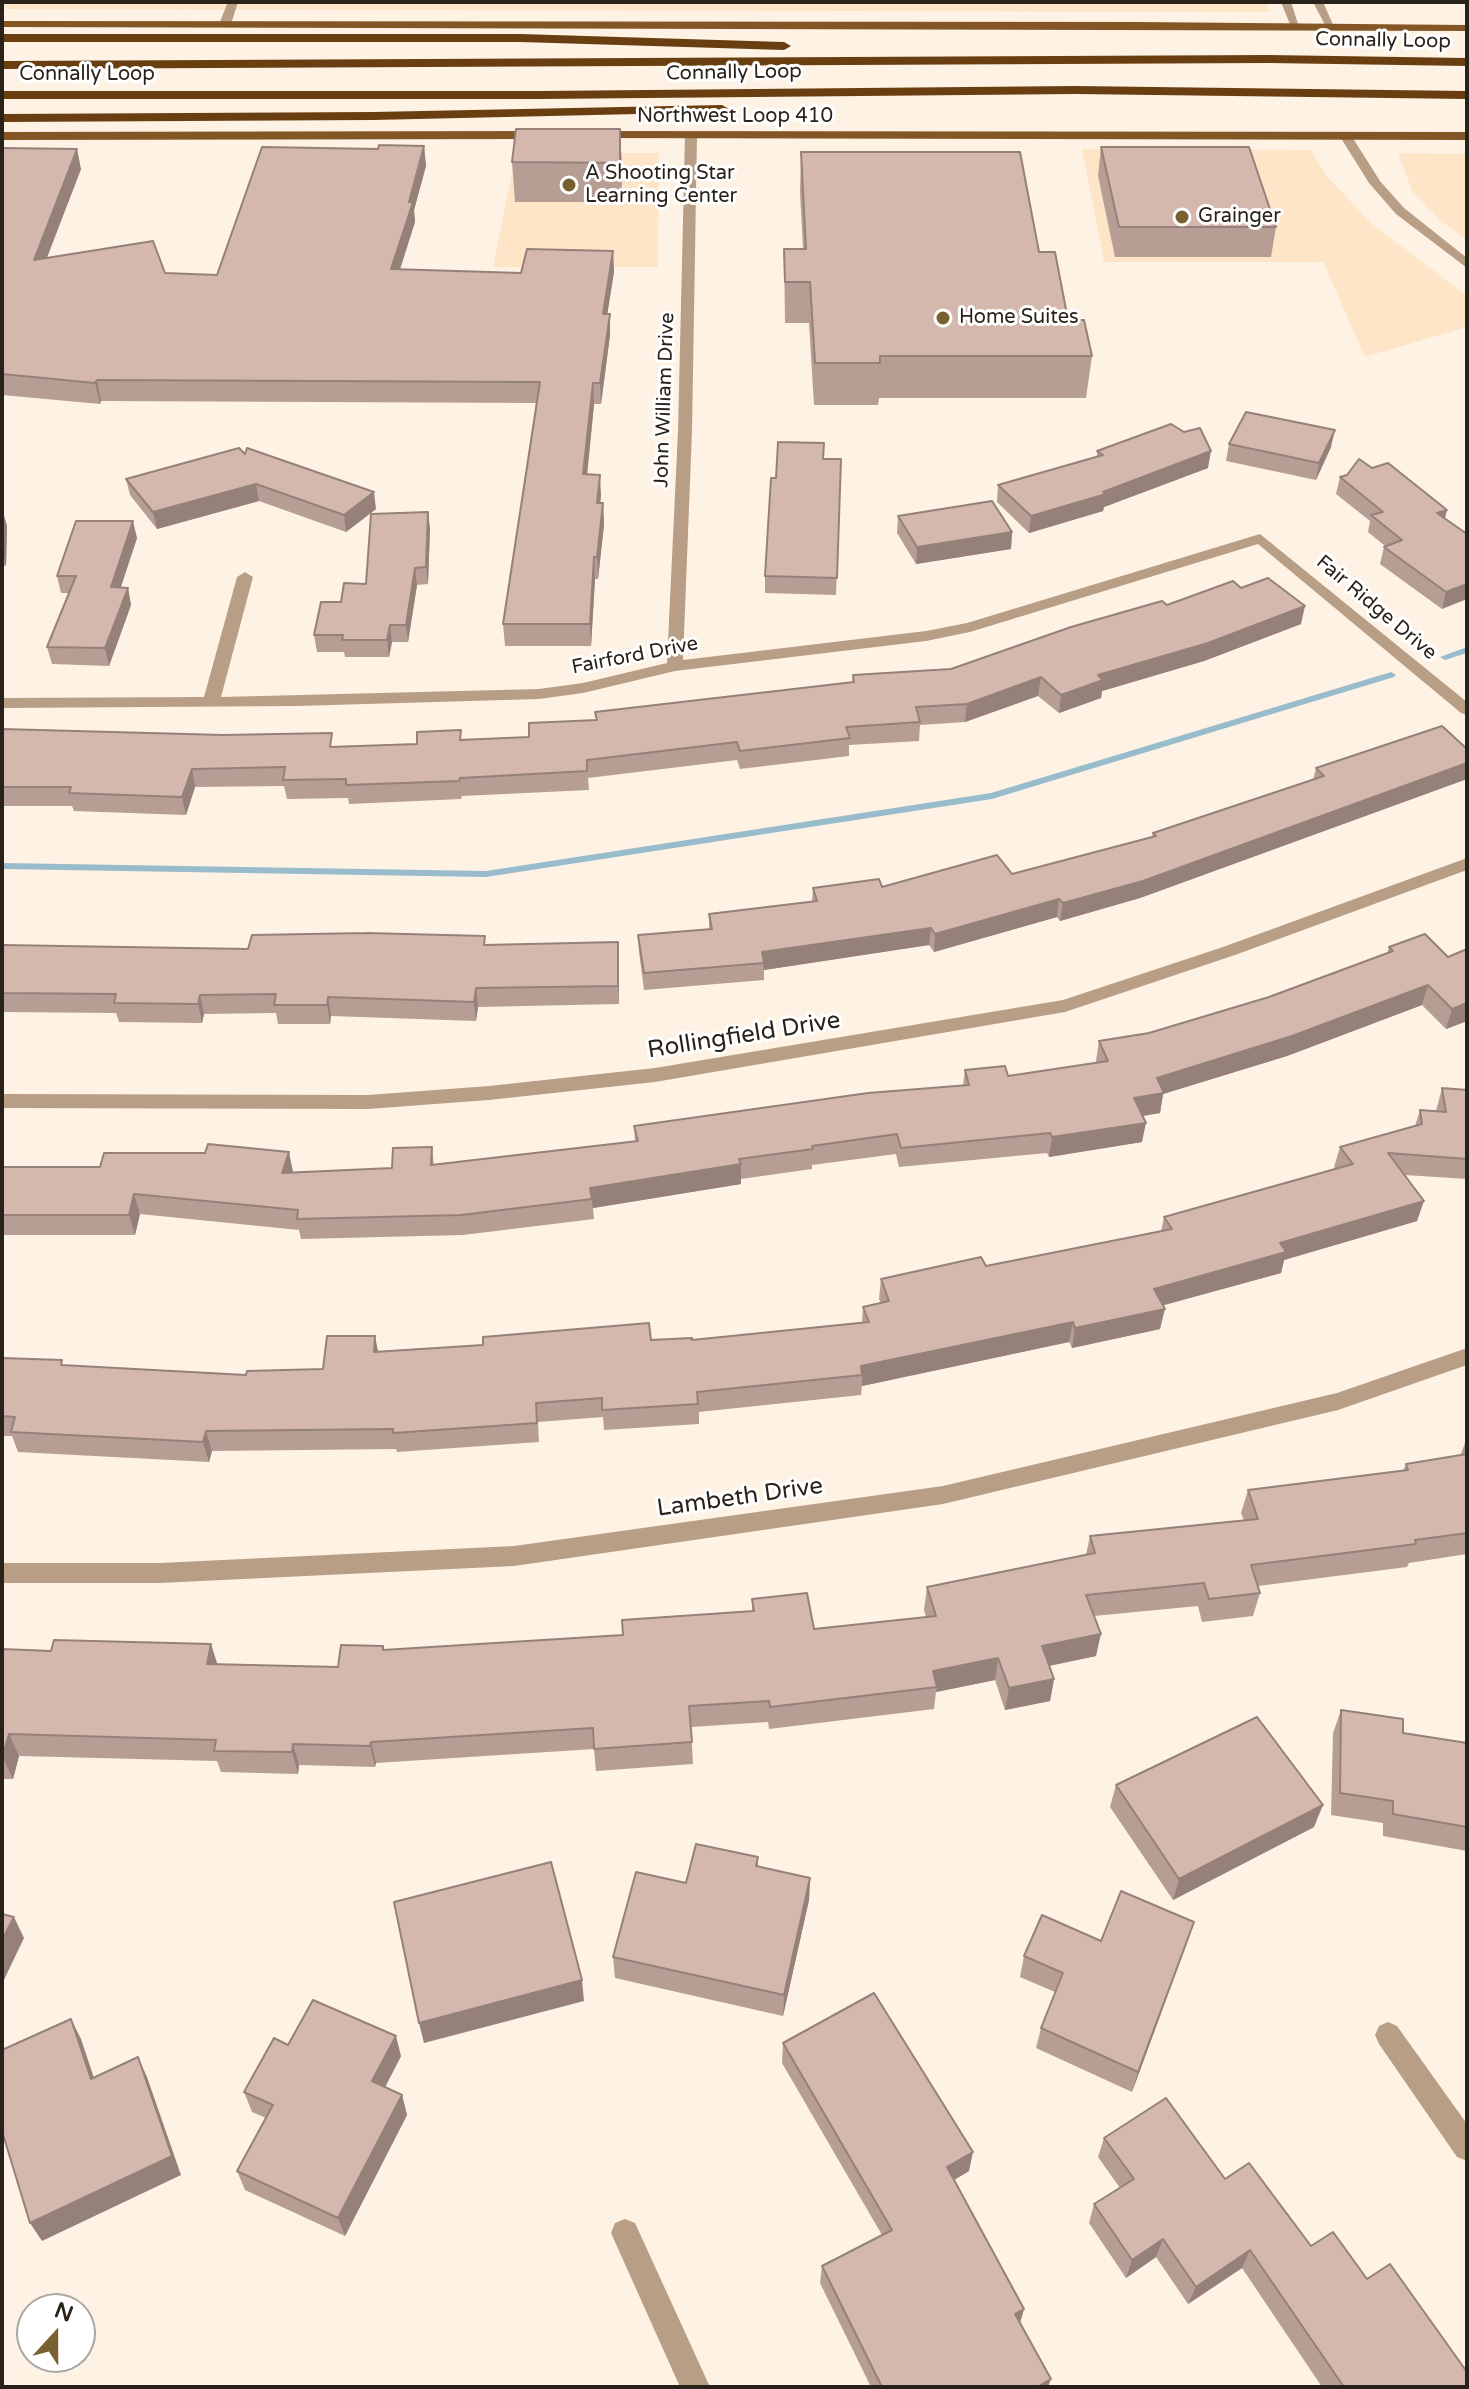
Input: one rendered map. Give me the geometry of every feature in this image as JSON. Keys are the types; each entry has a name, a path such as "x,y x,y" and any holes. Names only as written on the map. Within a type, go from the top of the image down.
{"highway":[{"path":"2,38 520,38 831,47 922,61"},
{"name":"Connally Loop","path":"2,65 1269,59 1467,62"},
{"name":"Connally Loop","path":"2,95 555,95 1060,90 1464,95"},
{"path":"773,108 1464,95"},
{"path":"2,118 373,116 741,109"}],"main road":[{"path":"2,24 1330,25 1467,28"},
{"path":"2,136 549,135"},
{"name":"Northwest Loop 410","path":"581,135 1467,136"}],"street":[{"path":"225,24 233,2"},
{"path":"1286,2 1295,25"},
{"path":"1318,2 1330,25"},
{"name":"John William Drive","path":"675,666 685,431 691,135"},
{"path":"1345,135 1375,183 1400,211 1467,264"},
{"name":"Fairford Drive","path":"2,703 211,702 539,694 583,688 675,666 926,636 970,627 1260,538"},
{"name":"Fair Ridge Drive","path":"1260,538 1467,710"},
{"path":"211,702 245,577"},
{"name":"Rollingfield Drive","path":"2,1101 368,1102 655,1075 1065,1006 1229,951 1467,864"},
{"name":"Lambeth Drive","path":"2,1573 160,1573 514,1556 943,1495 1338,1401 1467,1356"},
{"path":"1388,2035 1467,2147"},
{"path":"625,2233 695,2387"}],"shaded area":[{"path":"2,2 1267,2 1269,12 2,9"},
{"path":"1082,149 1311,150 1326,175 1372,224 1467,296 1467,327 1365,357 1323,262 1104,262"},
{"path":"516,153 659,153 658,267 493,267"},
{"path":"1398,153 1467,154 1467,240 1441,221 1412,191"}],"building":[{"path":"516,129 620,129 620,163 512,162"},
{"path":"379,145 424,146 409,202 413,202 391,269 521,273 527,249 613,251 603,314 610,314 600,383 593,383 583,474 600,475 597,503 603,503 597,557 594,557 590,624 503,624 540,382 97,380 95,383 2,374 2,148 77,149 34,260 153,241 165,273 217,275 262,147 378,149"},
{"path":"1101,147 1249,147 1276,227 1119,227"},
{"path":"801,152 1020,152 1039,252 1055,252 1068,320 1084,320 1092,356 880,356 880,363 815,363 810,282 785,282 784,249 806,249"},
{"path":"1246,412 1335,430 1319,463 1229,444"},
{"path":"1171,424 1184,432 1200,428 1211,451 1103,492 1106,494 1031,516 998,485 1103,455 1097,451"},
{"path":"778,442 824,443 823,459 841,459 837,578 765,576 771,478 776,478"},
{"path":"239,448 245,454 247,448 374,492 344,515 256,484 153,512 126,479"},
{"path":"1359,459 1372,468 1388,463 1447,510 1437,513 1467,534 1467,584 1446,592 1384,547 1402,540 1371,515 1383,512 1340,477 1347,475"},
{"path":"992,501 1012,532 917,547 898,516"},
{"path":"428,512 426,567 415,568 406,625 390,625 387,640 342,640 343,635 314,635 321,602 341,602 344,583 366,584 371,514"},
{"path":"76,521 133,521 111,587 128,588 105,648 47,647 76,576 57,576"},
{"path":"1268,578 1305,606 1208,643 1098,675 1103,680 1061,695 1041,677 967,704 916,707 920,722 846,727 850,738 740,751 737,742 587,760 587,771 460,778 459,781 346,785 346,779 283,780 285,767 192,769 182,797 69,793 71,787 2,787 2,729 223,735 332,733 330,747 417,744 417,732 461,730 460,740 529,737 529,723 597,720 595,712 854,682 853,675 951,669 1071,627 1162,601 1167,605 1233,581 1241,588"},
{"path":"1442,726 1467,749 1467,763 1143,881 1063,903 1059,899 935,934 931,928 762,952 764,963 644,973 638,935 712,929 709,914 817,901 813,888 879,879 882,887 997,855 1012,874 1156,836 1153,833 1324,776 1316,768"},
{"path":"366,933 485,936 484,945 618,942 618,986 476,988 474,1002 328,997 327,1005 274,1005 276,994 200,995 198,1004 114,1003 116,994 2,993 2,945 248,949 252,935"},
{"path":"1425,934 1448,957 1467,949 1467,1003 1452,1009 1428,985 1292,1036 1157,1078 1164,1093 1134,1098 1146,1123 1052,1137 1050,1133 901,1148 897,1134 812,1146 813,1149 739,1159 741,1164 590,1188 592,1199 461,1215 297,1219 298,1210 134,1194 129,1215 2,1215 2,1167 100,1167 104,1153 205,1153 208,1144 289,1152 282,1173 392,1168 393,1148 432,1147 431,1165 638,1141 634,1126 868,1093 969,1085 965,1070 1005,1066 1008,1076 1108,1061 1099,1041 1149,1033 1269,997 1393,951 1389,947"},
{"path":"1442,1088 1467,1090 1467,1159 1388,1153 1424,1201 1280,1243 1286,1252 1154,1289 1165,1309 1075,1328 1073,1322 861,1366 862,1375 697,1392 698,1404 602,1410 602,1398 536,1403 537,1423 393,1433 393,1429 206,1431 203,1442 11,1432 15,1417 2,1416 2,1358 62,1360 61,1365 246,1375 247,1371 323,1369 327,1336 375,1336 374,1352 483,1345 483,1337 649,1323 651,1340 692,1340 869,1322 863,1307 889,1301 881,1279 981,1257 986,1266 1172,1229 1164,1217 1353,1164 1340,1147 1422,1124 1420,1110 1446,1112"},
{"path":"1467,1454 1467,1533 1415,1540 1416,1544 1251,1565 1260,1593 1209,1599 1204,1583 1086,1595 1101,1634 1042,1646 1054,1679 1009,1688 998,1658 933,1671 937,1687 770,1707 769,1701 689,1706 692,1742 594,1749 593,1728 371,1742 370,1746 293,1744 292,1752 214,1751 216,1740 9,1734 2,1758 2,1649 51,1651 54,1640 211,1644 207,1664 338,1667 341,1645 383,1646 383,1650 623,1635 622,1620 754,1611 752,1599 807,1593 814,1629 936,1616 927,1587 1095,1553 1090,1536 1258,1519 1248,1490 1408,1470 1406,1464"},
{"path":"1341,1710 1403,1719 1403,1733 1467,1743 1467,1827 1393,1814 1393,1801 1340,1793"},
{"path":"1257,1717 1323,1805 1179,1879 1116,1785"},
{"path":"696,1844 758,1857 756,1866 810,1878 784,1995 613,1957 636,1872 686,1883"},
{"path":"551,1862 582,1980 419,2023 394,1902"},
{"path":"1121,1891 1194,1922 1138,2072 1041,2028 1063,1973 1024,1956 1042,1915 1101,1941"},
{"path":"2,1914 14,1917 2,1940"},
{"path":"874,1993 973,2152 947,2167 1024,2309 1015,2314 1051,2379 1037,2387 882,2387 822,2266 892,2230 783,2043"},
{"path":"313,2000 396,2036 372,2081 402,2095 338,2218 237,2171 273,2105 244,2092 274,2038 288,2045"},
{"path":"71,2019 91,2079 138,2057 172,2156 30,2223 2,2131 2,2050"},
{"path":"1166,2098 1225,2179 1249,2163 1311,2246 1333,2232 1367,2279 1390,2264 1467,2372 1467,2387 1344,2387 1250,2250 1196,2287 1163,2239 1132,2260 1094,2204 1134,2179 1104,2138"}],"waterway":[{"path":"1445,657 1467,650"},
{"path":"2,866 486,874 992,796 1391,675"}],"place":[{"name":"A Shooting Star Learning Center","path":"569,185"},
{"name":"Grainger","path":"1182,217"},
{"name":"Home Suites","path":"943,318"}]}
